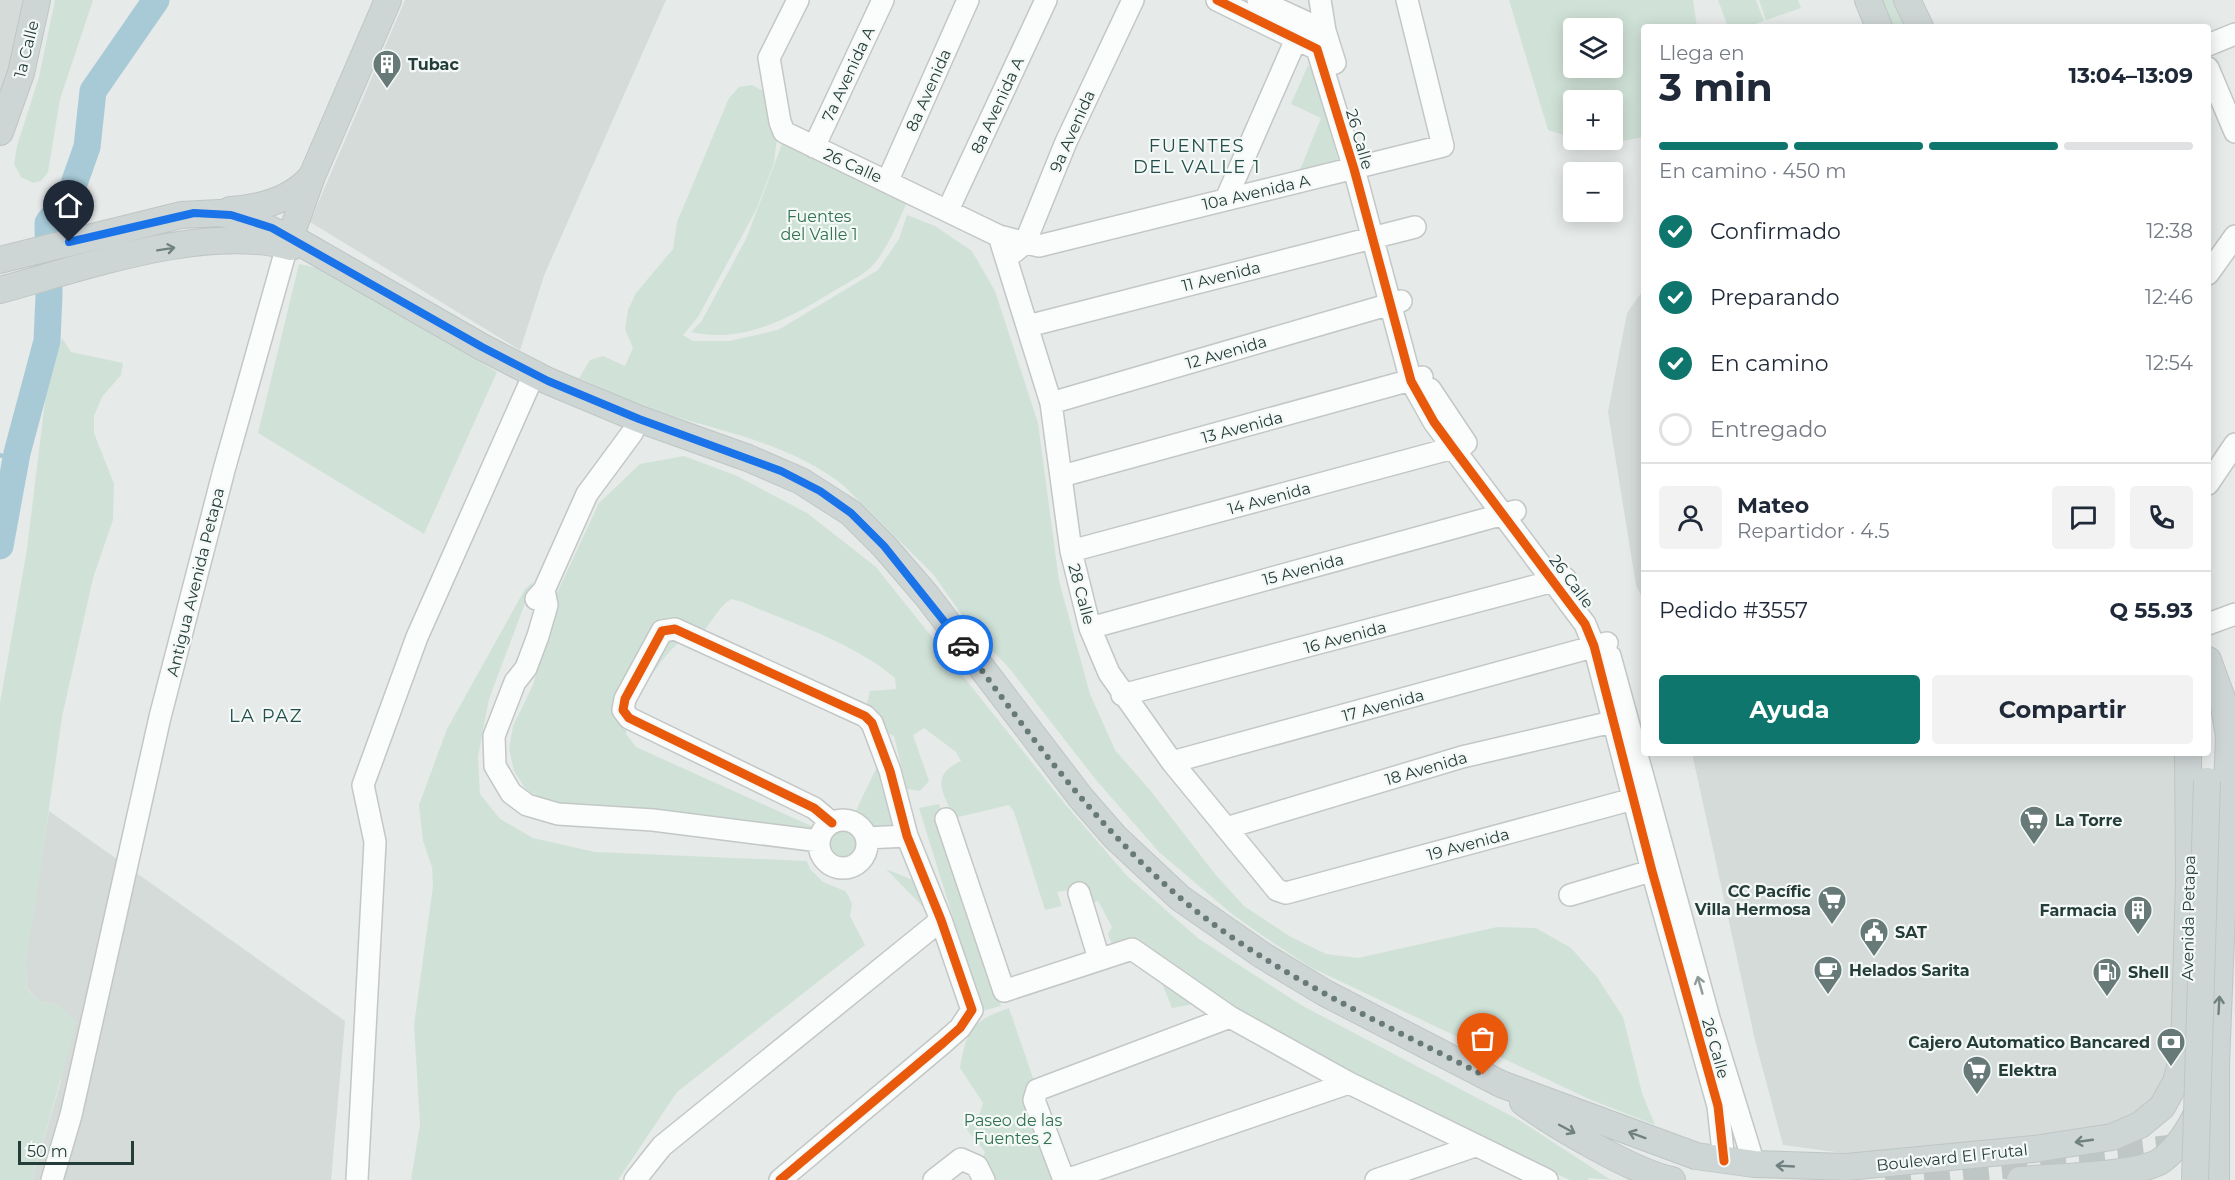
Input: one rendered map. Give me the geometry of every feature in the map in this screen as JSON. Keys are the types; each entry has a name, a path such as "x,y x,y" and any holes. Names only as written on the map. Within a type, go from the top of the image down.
{"main road":[{"name":"1a Calle","path":"0,132 21,73 38,0"},
{"name":"Antigua Avenida Petapa","path":"288,242 312,176 388,0"},
{"path":"1868,0 1878,24"},
{"path":"1907,0 1919,24"},
{"path":"194,213 259,207 289,195 312,176"},
{"name":"Boulevard El Frutal","path":"3,257 194,213 220,213 244,218 288,242 326,257 534,374 639,419 781,471 839,504 884,546 921,590 1081,798 1147,869 1180,898 1262,955 1325,993 1501,1084 1696,1156 1754,1164 1847,1167 2034,1149 2112,1137 2140,1125 2162,1107 2176,1082"},
{"name":"Boulevard El Frutal","path":"0,290 154,250 221,241 288,242"},
{"name":"Avenida Petapa","path":"2211,668 2228,724 2231,812 2216,1064"},
{"name":"Avenida Petapa","path":"2176,1082 2184,1052 2189,881 2188,756"},
{"path":"2195,1180 2207,781 2204,756"},
{"path":"2147,1170 2188,1130 2207,1091 2216,1064"},
{"path":"2216,1064 2216,1180"},
{"path":"2176,1082 2190,1093 2207,1091"},
{"name":"Boulevard El Frutal","path":"1501,1084 1543,1116 1636,1174 1669,1180"},
{"path":"2140,1125 2159,1132 2165,1138 2167,1150 2147,1170"},
{"path":"1636,1174 1651,1159 1687,1163 1696,1156"},
{"path":"1816,1167 1877,1180 1886,1179"},
{"name":"Boulevard El Frutal","path":"2020,1180 2147,1170"}],"street":[{"name":"26 Calle","path":"798,0 769,62 781,128 789,135 888,180 999,236 1039,246 1052,243"},
{"name":"7a Avenida A","path":"814,147 883,0"},
{"name":"8a Avenida","path":"888,180 968,0"},
{"name":"8a Avenida A","path":"948,210 1046,0"},
{"name":"9a Avenida","path":"1007,258 1025,243 1066,142 1133,0"},
{"path":"1217,0 1325,31"},
{"path":"1258,0 1291,20"},
{"name":"26 Calle","path":"1320,0 1325,31 1395,303 1417,379 1434,422 1460,446 1561,579 1585,624 1600,645 1641,797 1718,1106 1724,1161"},
{"name":"10a Avenida A","path":"1052,243 1443,146 1407,0"},
{"name":"26 Calle","path":"1291,20 1319,53 1361,167"},
{"path":"1226,199 1291,20"},
{"path":"2211,44 2235,34"},
{"path":"2211,75 2235,132"},
{"name":"11 Avenida","path":"1028,326 1415,227"},
{"name":"28 Calle","path":"999,236 1051,403 1071,551 1090,628 1109,673 1122,695 1172,762 1277,890 1286,893"},
{"path":"2211,270 2235,236"},
{"name":"Antigua Avenida Petapa","path":"52,1180 71,1115 160,717 224,470 288,242"},
{"name":"12 Avenida","path":"1051,403 1395,303"},
{"path":"357,1180 375,842 363,785 421,627 534,374"},
{"name":"13 Avenida","path":"1062,476 1417,379"},
{"path":"639,419 632,434 587,494 544,590 547,605 526,668 515,682 494,736 493,760 505,785 528,805 558,814 653,820 819,841"},
{"path":"2211,480 2235,444"},
{"name":"14 Avenida","path":"1071,551 1460,446"},
{"name":"15 Avenida","path":"1090,628 1510,513"},
{"name":"16 Avenida","path":"1122,695 1561,579"},
{"path":"2211,623 2235,614"},
{"path":"780,1180 943,1043 972,1010 941,920 907,836 890,771 872,723 865,716 675,629 662,631 625,699 623,710 628,718 814,808 832,822"},
{"name":"17 Avenida","path":"1172,762 1600,645"},
{"name":"18 Avenida","path":"1226,828 1461,757 1621,720"},
{"name":"19 Avenida","path":"1286,893 1641,797"},
{"path":"946,819 1003,990 1009,991 1129,949 1135,950 1230,1017 1349,1083 1547,1180"},
{"path":"839,820 853,822 864,831 867,846 861,859 848,867 834,866 822,856 819,841 821,834 832,822 839,820"},
{"path":"866,838 907,836"},
{"name":"26 Calle","path":"1659,869 1754,1164"},
{"path":"1570,895 1659,869"},
{"path":"1079,893 1099,959"},
{"path":"635,1180 662,1146 941,920"},
{"path":"1230,1017 1039,1089 1034,1100 1065,1180 1349,1083"},
{"path":"1376,1180 1475,1146"},
{"path":"934,1180 961,1160 977,1166 984,1180"}],"shaded area":[{"path":"0,0 25,0 0,104"},
{"path":"405,0 666,0 545,273 520,350 310,222"},
{"path":"1641,293 1641,596 1636,585 1608,412 1627,313"},
{"path":"1693,756 2178,756 2178,1056 2163,1091 2144,1110 2107,1129 2066,1139 1851,1154 1783,1145 1755,1040"},
{"path":"49,811 345,1021 331,1180 32,1180 61,1081 60,1006 39,1001 27,988 25,962"}],"green space":[{"path":"55,0 93,0 60,99 48,172 41,181 33,183 21,177 14,164 17,146 39,77"},
{"path":"1509,0 1693,0 1697,24 1641,24 1641,138 1623,141 1623,90 1563,90 1563,135 1548,130"},
{"path":"1718,0 1756,0 1764,21 1755,24 1727,24"},
{"path":"1759,0 1798,0 1801,8 1766,20"},
{"path":"1880,0 1902,0 1913,24 1892,24"},
{"path":"1308,65 1315,76 1340,167 1296,180 1321,118 1291,104"},
{"path":"752,85 763,91 777,137 774,163 756,210 698,317 683,335 693,341 729,341 778,330 878,270 899,239 907,215 935,226 972,251 995,291 1038,423 1059,581 1090,694 1115,750 1150,790 1215,874 1244,906 1291,937 1326,954 1358,958 1497,927 1536,928 1571,948 1597,977 1623,1017 1642,1093 1655,1125 1589,1099 1310,967 1266,938 1232,914 1159,852 1096,780 1009,668 969,625 933,574 844,486 823,471 778,449 656,411 579,378 590,360 603,356 625,366 633,348 625,329 628,310 636,293 673,249 677,222 729,98 739,87"},
{"name":"Fuentes del Valle 1","path":"784,139 909,198 892,236 881,255 868,270 781,320 764,327 728,335 691,332 701,322 746,239"},
{"path":"299,264 318,268 497,372 424,534 258,433"},
{"path":"62,338 71,352 123,363 121,375 102,397 94,416 94,433 114,484 113,520 93,578 62,717 25,962 27,989 39,1001 60,1006 77,1022 32,1180 0,1180 0,703 27,549 46,393"},
{"path":"684,456 737,476 807,513 876,567 1065,804 1127,876 1199,939 1301,1005 1519,1120 1611,1180 1589,1178 1588,1180 1570,1180 1453,1128 1112,945 1108,934 1112,927 1098,901 1083,906 1076,889 1057,892 1062,906 1045,910 1014,812 1009,805 954,818 941,785 945,773 961,761 956,752 924,728 913,735 929,781 920,791 907,789 894,736 870,724 866,708 870,691 896,689 895,678 878,665 841,644 742,602 731,599 698,636 679,643 668,653 652,674 638,699 626,734 636,747 818,829 810,838 586,809 540,800 525,788 514,771 509,749 513,726 533,685 545,644 548,612 599,503 640,464"},
{"path":"533,582 489,699 478,757 480,794 500,819 533,838 595,852 807,861 810,869 823,882 845,891 848,895 852,904 850,916 865,945 677,1092 618,1180 411,1180 420,1124 414,1025 433,886 432,867 423,841 419,805 447,729 525,589"},
{"path":"882,756 898,825 881,834 852,822 860,837 858,853 848,860 836,862 827,858 822,850 821,831 827,823 837,819 851,821"},
{"path":"939,804 1001,1006 982,1011 919,808"},
{"path":"886,869 925,885 935,919"},
{"path":"1161,981 1194,1004 1172,1008"},
{"name":"Paseo de las Fuentes 2","path":"1009,1008 1068,1180 986,1180 980,1167 985,1152 964,1126 980,1113 983,1103 960,1068 965,1044 973,1028 979,1022"}],"waterway":[{"path":"0,546 17,453 47,341 48,223 71,192 87,147 93,91 156,0"},
{"path":"0,455 16,461"}],"tunnel":[{"path":"1885,1179 2178,1147 2190,1149"}],"cycle path":[{"path":"1217,0 1317,49 1354,169 1411,381 1434,422 1585,624 1594,646 1652,871 1718,1106 1724,1161"},
{"path":"780,1180 960,1028 972,1010 941,920 907,836 890,771 872,723 865,716 675,629 662,631 625,699 623,710 629,718 814,808 832,823"}],"way so far":[{"path":"963,645 1050,761 1081,798 1115,837 1180,898 1262,955 1325,993 1483,1075"}],"place":[{"name":"Tubac","path":"387,90"},
{"name":"La Torre","path":"2034,846"},
{"name":"CC Pacífic Villa Hermosa","path":"1832,926"},
{"name":"Farmacia","path":"2138,936"},
{"name":"SAT","path":"1874,958"},
{"name":"Helados Sarita","path":"1828,996"},
{"name":"Shell","path":"2107,998"},
{"name":"Cajero Automatico Bancared","path":"2171,1068"},
{"name":"Elektra","path":"1977,1096"}],"district":[{"name":"FUENTES DEL VALLE 1","path":"1197,156"},
{"name":"LA PAZ","path":"266,716"}],"route":[{"path":"69,242 194,213 231,215 272,228 482,347 548,381 639,419 781,471 820,491 851,513 884,546 927,597 963,645"}]}
